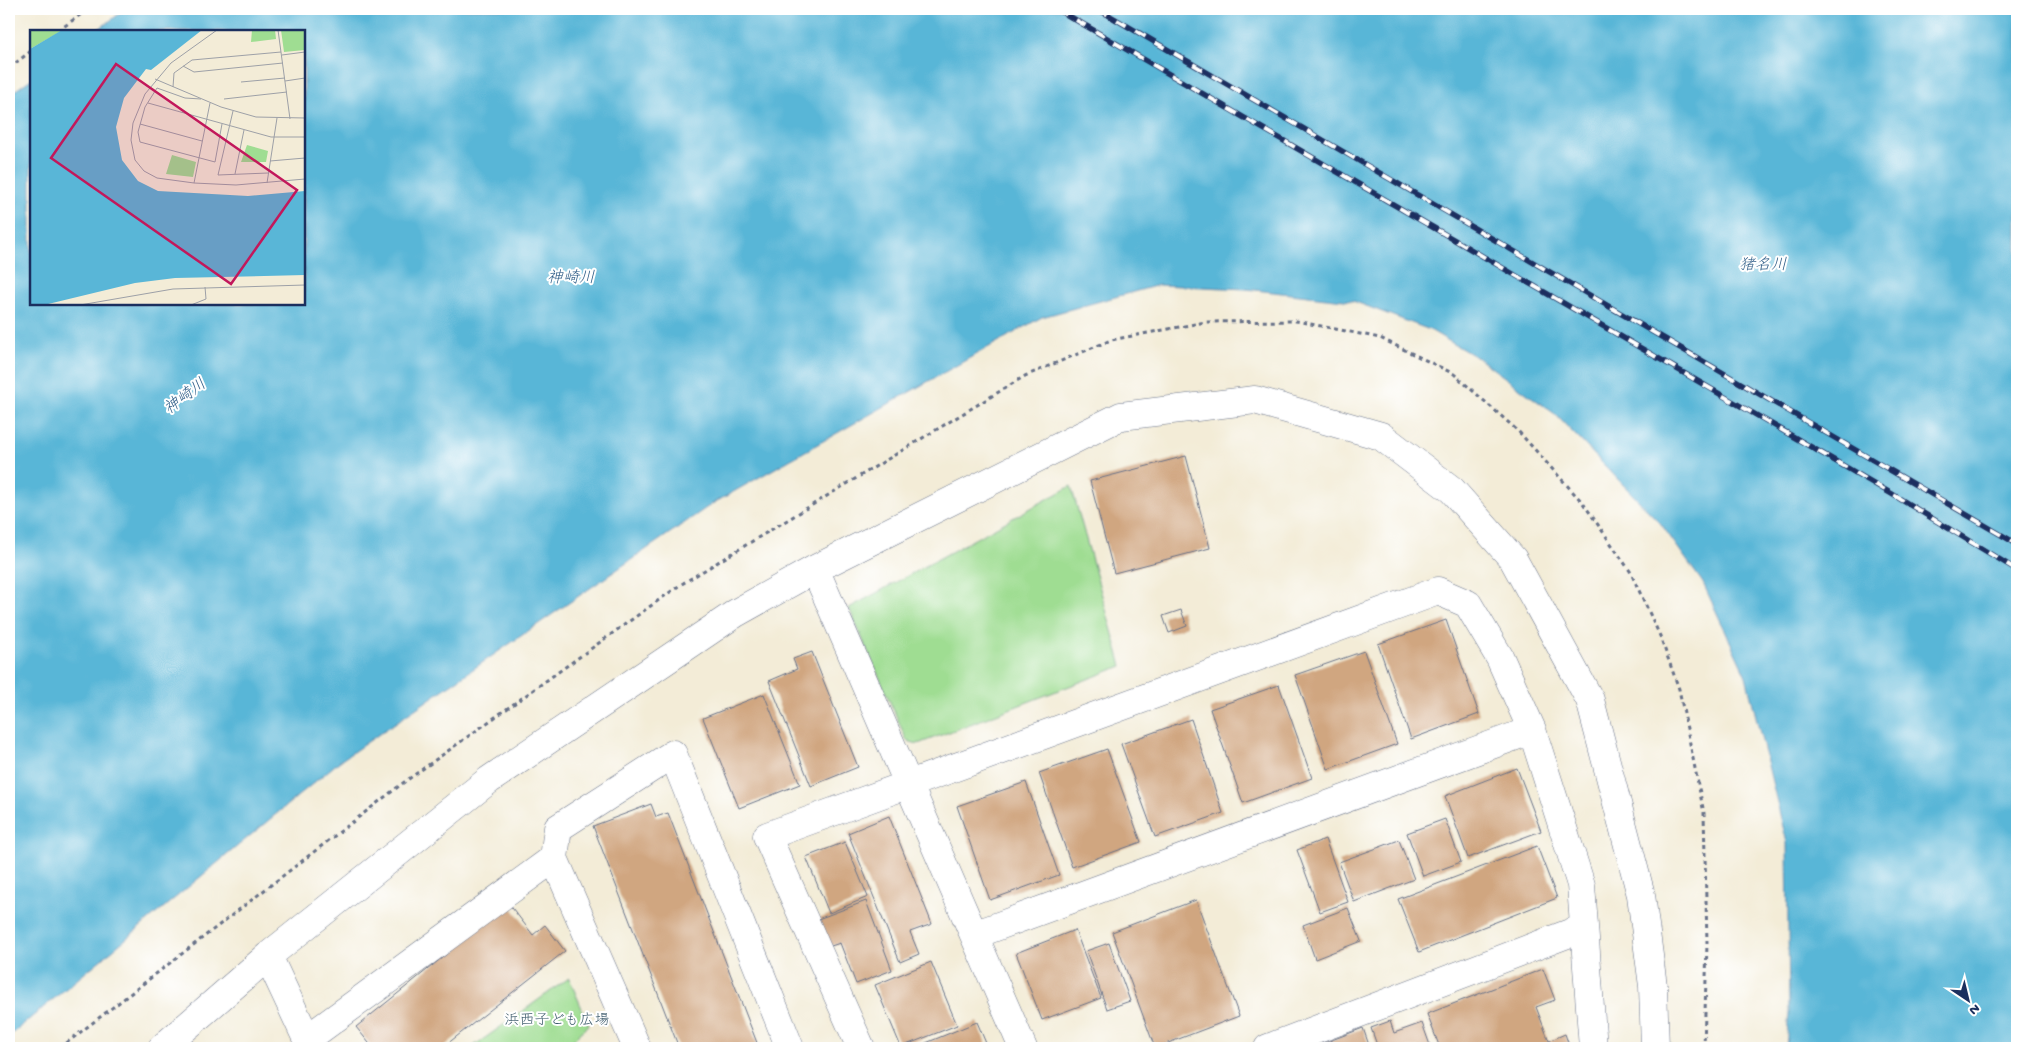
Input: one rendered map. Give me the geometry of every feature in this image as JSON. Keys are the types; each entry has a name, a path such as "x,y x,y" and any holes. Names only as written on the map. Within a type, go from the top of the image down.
{"street":[{"path":"162,1048 268,956 489,780 736,613 815,569 1121,416 1255,400 1381,436 1452,490 1512,559 1590,700 1641,895 1653,986 1655,1048"},
{"path":"815,569 1023,1048"},
{"path":"861,1048 767,836 1438,591 1468,604 1500,658 1532,730 1581,885 1593,1048"},
{"path":"974,935 1532,730"},
{"path":"638,1048 554,858 558,828 673,754 790,1048"},
{"path":"268,956 309,1044 554,858"},
{"path":"1268,1048 1583,928"}],"path":[{"path":"59,30 88,9"},
{"path":"9,68 30,52"},
{"path":"60,1048 403,783 680,585 1017,381 1111,340 1205,322 1296,321 1380,338 1454,374 1518,431 1538,452 1583,503 1630,571 1660,636 1679,690 1704,813 1707,943 1704,1048"}],"green space":[{"path":"1071,486 1122,666 918,744 907,741 849,608"},
{"name":"浜西子ども広場","path":"569,978 589,1025 574,1039 577,1048 471,1048"}],"water":[{"path":"126,9 2017,9 2017,1048 1786,1048 1789,1012 1787,843 1746,676 1703,583 1661,524 1555,414 1481,360 1430,330 1353,301 1246,289 1159,285 1042,317 712,504 340,761 9,1036 9,95 30,80 30,305 305,305 305,30 97,30"}],"building":[{"path":"1186,456 1210,548 1114,573 1090,481"},
{"path":"1181,610 1187,626 1169,633 1163,616"},
{"path":"1446,620 1479,714 1411,739 1378,644"},
{"path":"1364,651 1397,744 1328,769 1295,675"},
{"path":"812,652 858,767 811,786 769,681 797,669 793,659"},
{"path":"1279,685 1312,778 1243,803 1210,709"},
{"path":"764,694 800,784 739,808 703,718"},
{"path":"1191,719 1223,813 1155,837 1121,744"},
{"path":"1107,749 1141,842 1072,867 1039,773"},
{"path":"1517,768 1541,831 1468,858 1445,796"},
{"path":"1026,782 1059,875 990,900 957,806"},
{"path":"651,804 656,817 668,813 759,1048 679,1048 593,826"},
{"path":"889,816 932,924 910,932 919,954 900,962 848,833"},
{"path":"1445,819 1461,862 1423,876 1407,833"},
{"path":"1325,839 1348,902 1320,912 1297,850"},
{"path":"1399,840 1414,879 1354,902 1339,862"},
{"path":"845,842 868,897 829,913 806,857"},
{"path":"1537,846 1557,898 1419,952 1398,899"},
{"path":"1196,900 1239,1016 1155,1048 1112,932"},
{"path":"866,901 892,970 856,984 840,943 828,947 818,919"},
{"path":"509,904 533,935 545,925 565,951 442,1048 373,1048 356,1027"},
{"path":"1348,908 1361,941 1315,959 1303,925"},
{"path":"1075,930 1101,998 1042,1020 1016,953"},
{"path":"1109,943 1130,1001 1107,1009 1086,951"},
{"path":"931,962 957,1025 901,1047 875,985"},
{"path":"1543,969 1555,1000 1536,1007 1549,1041 1565,1034 1570,1048 1440,1048 1427,1014"},
{"path":"1390,1021 1394,1033 1422,1023 1431,1048 1378,1048 1371,1028"},
{"path":"977,1022 988,1048 922,1048 921,1045"},
{"path":"1363,1028 1370,1048 1326,1048 1324,1043"}],"railway":[{"path":"1057,9 1892,494 2017,570"},
{"path":"1098,9 2017,544"}],"water label":[{"name":"猪名川","path":"1763,263"},
{"name":"神崎川","path":"571,276"},
{"name":"神崎川","path":"184,395"}]}
